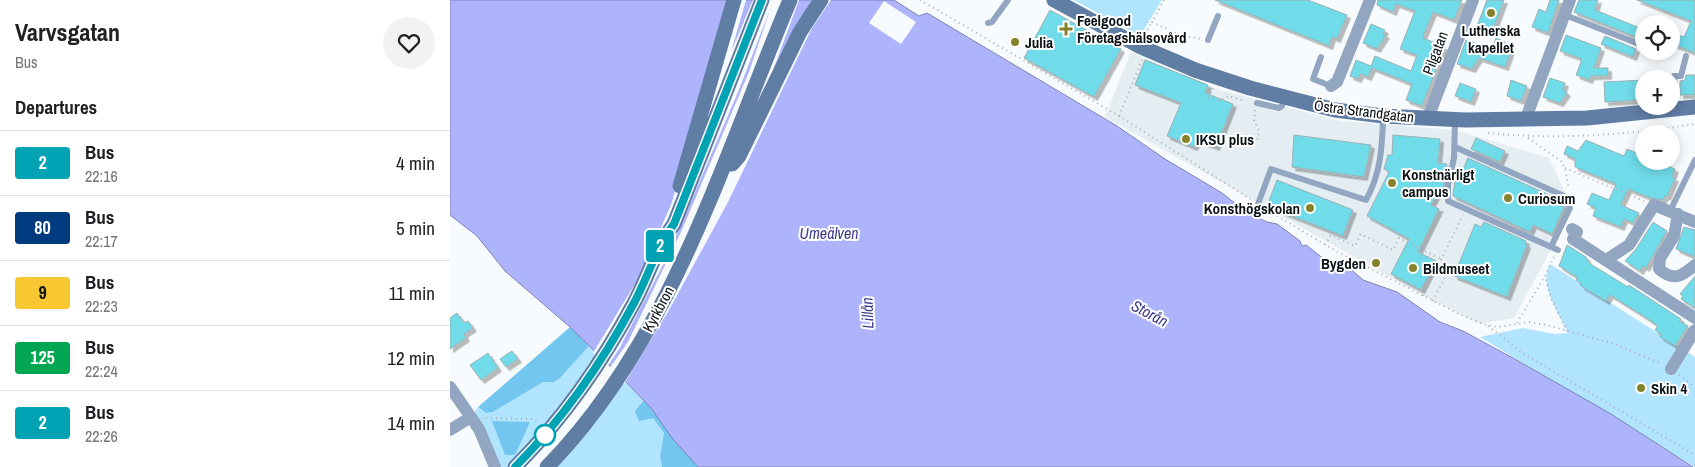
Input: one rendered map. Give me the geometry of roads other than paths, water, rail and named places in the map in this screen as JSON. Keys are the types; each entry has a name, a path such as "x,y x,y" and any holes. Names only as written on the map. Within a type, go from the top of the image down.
{"street":[{"name":"Kyrkbron","path":"664,238 734,0"},
{"name":"Kyrkbron","path":"518,464 561,417 602,358 625,318 664,238 674,224 762,0"},
{"name":"Kyrkbron","path":"547,467 584,424 619,376 663,302 716,185 790,0"},
{"name":"Kyrkbron","path":"716,185 739,156 800,32 821,0"},
{"name":"Östra Strandgatan","path":"1054,0 1139,46 1187,67 1284,98 1335,110 1383,116 1456,120 1586,118 1635,114"},
{"path":"1331,86 1337,82 1370,0"},
{"name":"Pilgatan","path":"1428,118 1473,0"},
{"path":"1526,118 1570,0"},
{"name":"Östra Strandgatan","path":"1680,110 1695,108"},
{"path":"1606,260 1629,245 1654,205 1695,222"},
{"path":"1674,213 1676,230 1660,258 1659,269 1676,278 1682,276 1695,265"},
{"path":"1572,229 1577,232 1573,240 1695,318"},
{"path":"1671,369 1695,330"},
{"path":"450,387 477,417 479,429 495,467"},
{"path":"450,430 477,417"}],"lane":[{"path":"988,23 992,22 1008,0"},
{"path":"1565,15 1635,42"},
{"path":"1208,40 1218,16"},
{"path":"1680,76 1686,56"},
{"path":"1321,57 1313,80 1331,86"},
{"path":"1257,103 1278,108 1282,106 1284,98"},
{"path":"1456,120 1453,169 1448,184 1448,201 1558,250"},
{"path":"1258,204 1272,169 1366,200 1377,174 1382,151 1383,121"},
{"path":"1455,147 1564,196 1570,208 1552,247"},
{"path":"1674,213 1695,160"}],"water":[{"name":"Umeälven","path":"450,0 894,0 919,16 927,13 1117,126 1165,159 1222,193 1246,212 1267,222 1277,224 1300,241 1302,246 1306,245 1324,259 1345,264 1363,280 1397,292 1440,322 1463,331 1611,414 1693,467 698,467 672,438 651,408 629,385 570,327 505,271 477,236 450,215"}],"place":[{"name":"Lutherska kapellet","path":"1491,13"},
{"name":"Feelgood Företagshälsovård","path":"1066,29"},
{"name":"Julia","path":"1015,42"},
{"name":"IKSU plus","path":"1186,139"},
{"name":"Konstnärligt campus","path":"1392,183"},
{"name":"Curiosum","path":"1508,198"},
{"name":"Konsthögskolan","path":"1310,208"},
{"name":"Bygden","path":"1376,263"},
{"name":"Bildmuseet","path":"1413,268"},
{"name":"Skin 4","path":"1641,388"}],"water label":[{"name":"Lillån","path":"867,313"},
{"name":"Storån","path":"1150,313"}]}
